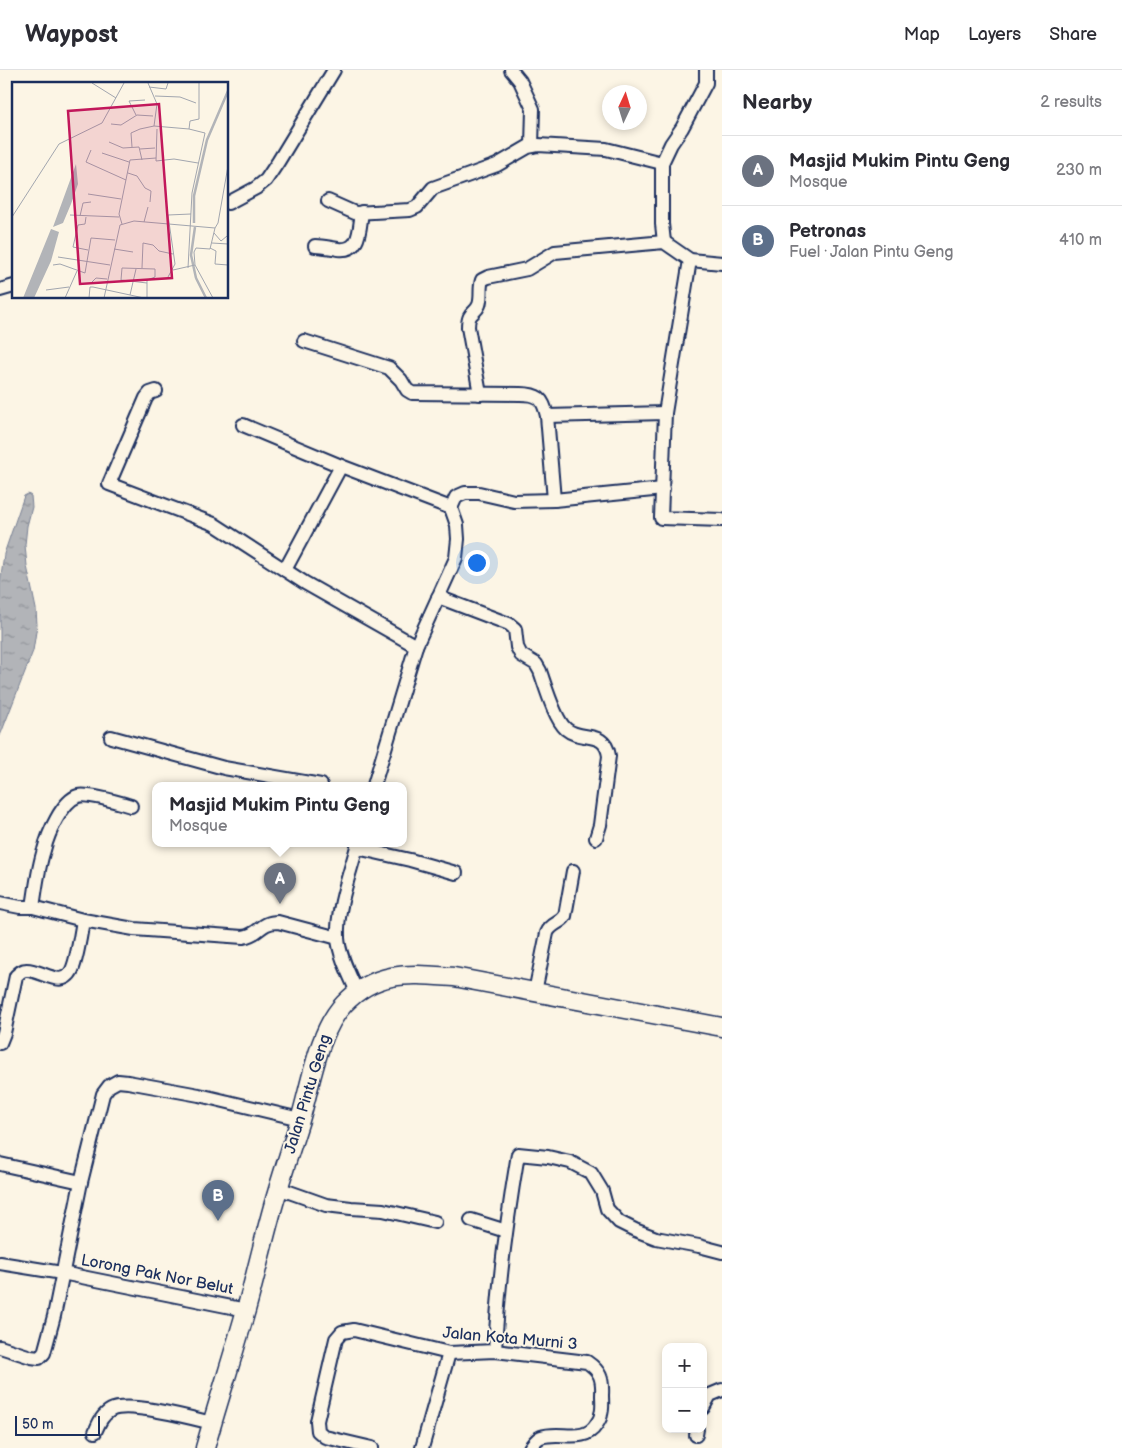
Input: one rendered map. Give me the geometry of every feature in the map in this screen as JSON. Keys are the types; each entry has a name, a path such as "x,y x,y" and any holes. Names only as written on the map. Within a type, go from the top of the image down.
{"main road":[{"name":"Jalan Pintu Geng","path":"205,1448 246,1310 278,1188 320,1048 330,1023 344,1004 357,992 373,982 392,976 413,974 454,977 722,1027"}],"street":[{"path":"229,202 256,188 266,180 334,70"},
{"path":"511,70 520,81 533,109 532,146"},
{"path":"664,242 662,224 662,163 706,83 706,70"},
{"path":"328,201 355,212 410,210 417,207 433,188 440,184 497,165 532,146 549,145 606,149 662,163"},
{"path":"315,246 339,249 351,248 358,238 362,212"},
{"path":"480,394 468,319 477,309 480,302 480,285 482,280 488,277 527,270 554,252 664,242 690,260 722,263"},
{"path":"690,260 665,413 662,518 722,520"},
{"path":"304,340 389,368 401,380 407,390 412,393 533,395 543,402 547,416 554,500"},
{"path":"156,391 150,393 146,398 109,484 214,524 305,583 416,646"},
{"path":"547,416 665,413"},
{"path":"243,425 341,466 451,508"},
{"path":"286,570 341,466"},
{"path":"375,782 416,646 456,558 457,525 451,508 456,497 465,493 479,493 514,501 554,500 663,489"},
{"path":"438,597 509,624 515,630 517,647 521,655 536,664 540,671 560,722 567,730 602,741 608,746 609,756 600,824 596,838"},
{"path":"111,737 224,768 304,782"},
{"path":"33,907 44,850 58,816 64,807 71,800 79,796 132,806"},
{"path":"357,847 340,914 338,938 344,962 357,992"},
{"path":"361,847 456,873"},
{"path":"535,992 547,933 551,925 562,920 565,916 573,871"},
{"path":"0,903 20,907 33,907 84,920 134,929 243,936 255,934 264,924 278,922 338,938"},
{"path":"0,1043 4,1033 16,976 21,971 27,970 56,979 67,976 73,968 84,920"},
{"name":"Lorong Pak Nor Belut","path":"0,1347 39,1358 44,1353 54,1316 81,1182 103,1094 109,1086 118,1081 190,1093 300,1118"},
{"path":"495,1351 497,1312 506,1231 518,1154 541,1156 570,1162 591,1173 602,1191 606,1209 619,1222 635,1230 656,1238 722,1252"},
{"path":"0,1164 81,1182"},
{"path":"278,1188 326,1205 383,1210 435,1222"},
{"path":"471,1220 506,1231"},
{"name":"Lorong Pak Nor Belut","path":"0,1263 62,1273 246,1310"},
{"name":"Jalan Kota Murni 3","path":"372,1448 325,1436 318,1431 317,1421 336,1338 342,1332 354,1330 449,1353 495,1351 587,1362 595,1367 601,1377 603,1387 602,1414 593,1429 588,1434 576,1436 542,1436 530,1448"},
{"path":"422,1448 449,1353"},
{"path":"707,1401 710,1395 722,1390"},
{"path":"95,1432 102,1416 112,1409 125,1407 174,1414 212,1423"}],"water":[{"path":"28,494 31,496 32,507 25,545 37,625 33,651 0,736 0,583 4,554 24,496"}],"place":[{"name":"Masjid Mukim Pintu Geng","path":"280,904"},
{"name":"Petronas","path":"218,1221"}]}
